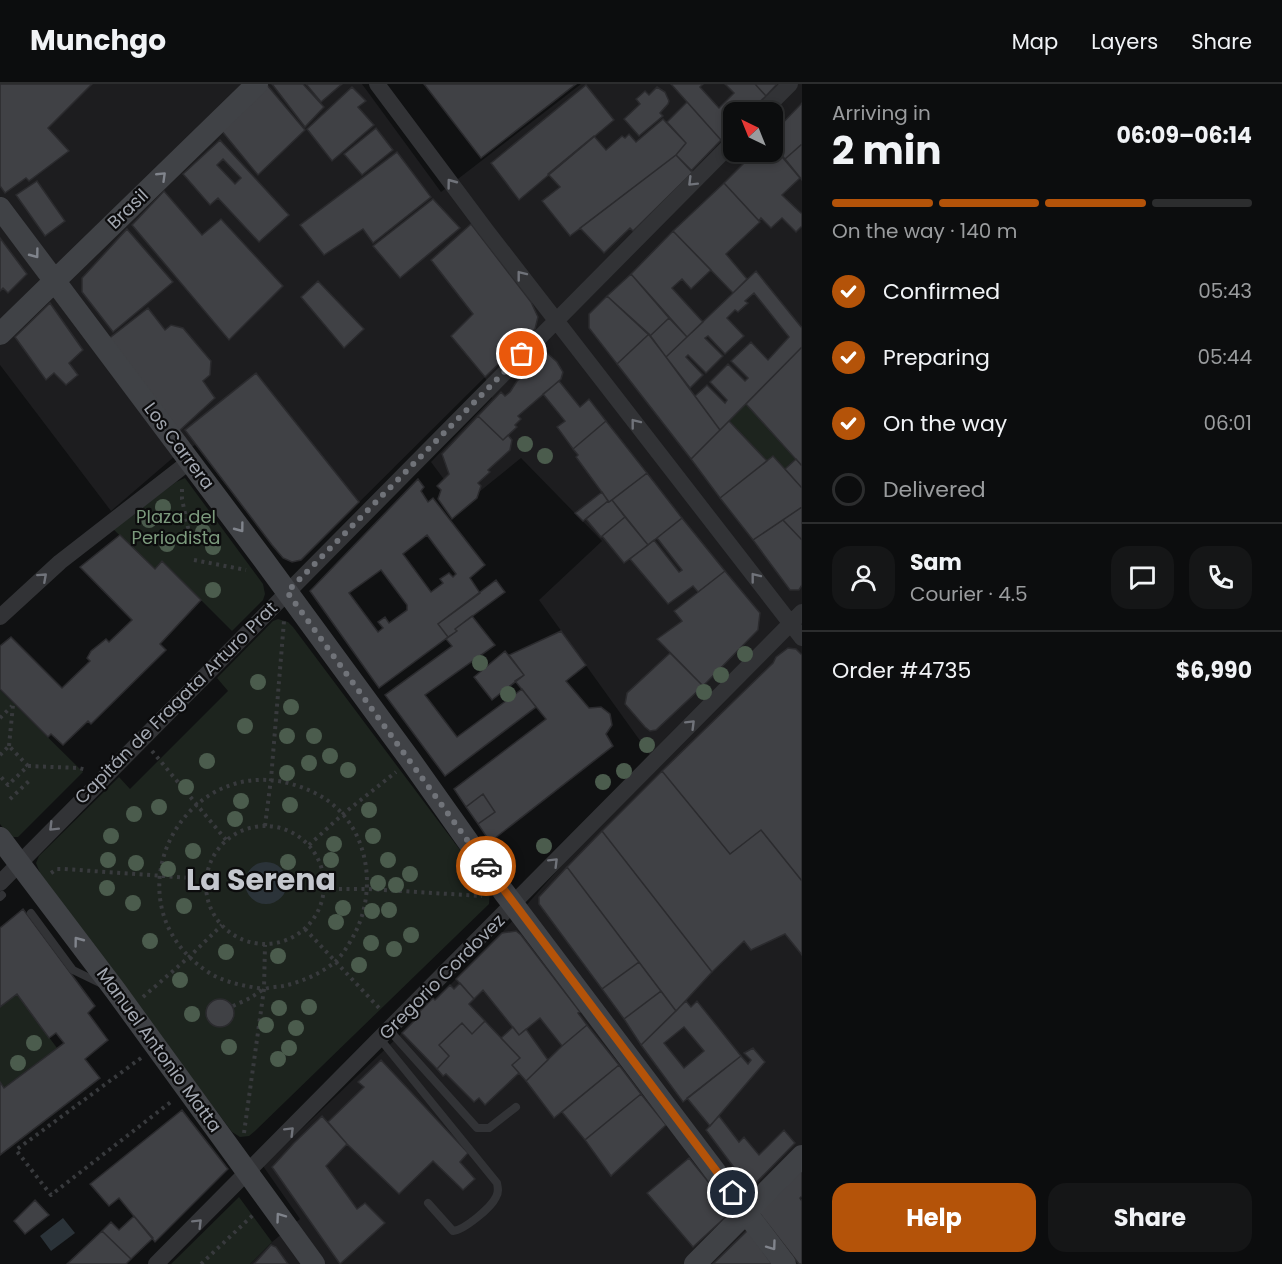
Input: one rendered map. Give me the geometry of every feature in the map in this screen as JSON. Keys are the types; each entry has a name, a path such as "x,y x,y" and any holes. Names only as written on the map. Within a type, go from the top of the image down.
{"street":[{"name":"Brasil","path":"0,334 256,84"},
{"path":"376,84 555,320 796,617 802,638"},
{"path":"772,102 790,84"},
{"name":"Capitán de Fragata Arturo Prat","path":"1,891 20,864 104,776 723,152"},
{"name":"Los Carrera","path":"0,208 55,280 183,466 287,592 411,760 508,898 785,1264"},
{"path":"0,617 60,562 183,466"},
{"name":"Gregorio Cordovez","path":"156,1264 384,1035 508,898 796,617"},
{"name":"Manuel Antonio Matta","path":"0,838 115,990 314,1264"},
{"path":"694,1264 802,1156"}],"lane":[{"path":"31,913 72,970 115,990"},
{"path":"384,1035 477,1128 489,1128 516,1107"},
{"path":"384,1035 496,1183 498,1190 495,1200 461,1230 453,1231 428,1203"}],"path":[{"path":"183,466 182,499 192,547"},
{"path":"194,560 254,572"},
{"path":"265,826 287,592"},
{"path":"0,718 13,705 9,746 0,754"},
{"path":"142,738 227,841"},
{"path":"9,746 28,766 79,768 104,776"},
{"path":"309,845 343,814 411,760"},
{"path":"0,776 8,784 28,766"},
{"path":"233,1006 264,989 297,982 316,974 336,961 351,941 363,916 368,889 364,854 358,837 343,814 322,796 297,784 271,779 250,780 231,785 212,793 195,805 177,825 165,849 160,875 160,897 165,919 175,940 189,957 209,973 232,984 264,989"},
{"path":"10,799 29,781"},
{"path":"265,826 280,828 295,834 309,845 323,873 324,890 315,918 305,929 293,938 265,945 248,942 232,935 222,925 211,910 207,895 207,879 210,865 217,852 227,841 238,833 265,826"},
{"path":"38,886 57,869 207,879"},
{"path":"324,890 368,889 508,898"},
{"path":"128,1009 189,957 222,925"},
{"path":"305,929 380,1009"},
{"path":"244,1137 264,989 265,945"},
{"path":"156,1047 16,1150 51,1196 187,1089"},
{"path":"201,1264 268,1200"}],"shaded area":[{"path":"0,84 362,84 441,192 581,84 802,84 802,1264 250,1264 300,1219 263,1166 498,937 654,762 539,600 602,541 521,458 463,505 431,462 492,398 485,377 301,560 292,562 272,545 195,445 175,456 111,511 0,365"},
{"path":"266,862 274,863 281,868 286,875 286,891 281,898 274,903 266,904 258,903 251,898 246,891 245,883 246,875 251,868 258,863"},
{"path":"63,1218 75,1233 51,1251 40,1236"}],"green space":[{"path":"746,404 796,459 785,469 773,456 767,461 729,421"},
{"name":"Plaza del Periodista","path":"185,478 263,584 265,594 263,600 232,631 163,562 155,569 113,529 176,482"},
{"path":"278,619 288,622 293,627 490,890 489,904 255,1131 249,1136 240,1137 232,1132 40,873 36,863 39,856 119,777 130,789 228,691 217,678 273,621"},
{"path":"0,690 83,772 18,837 10,837 0,824"},
{"path":"17,994 57,1048 4,1088 0,1083 0,1007"},
{"path":"239,1197 272,1242 250,1264 171,1264"}],"building":[{"path":"0,84 92,84 48,128 69,151 29,181 26,178 5,193 0,186"},
{"path":"272,84 303,84 324,107 305,127"},
{"path":"306,84 342,84 321,102"},
{"path":"424,84 576,84 481,158"},
{"path":"671,84 703,84 700,87 719,108 723,104 723,138 721,140"},
{"path":"725,84 755,84 766,96 760,102 725,102 734,93"},
{"path":"755,84 777,84 766,96"},
{"path":"267,85 305,130 258,175 221,130"},
{"path":"586,85 614,120 519,200 491,163"},
{"path":"352,87 366,101 358,107 374,125 332,161 307,129"},
{"path":"657,87 665,92 668,104 660,113 663,116 639,136 624,119 640,104 636,99 645,91 649,95"},
{"path":"687,102 721,140 691,171 676,155 686,143 667,122"},
{"path":"802,103 802,144 785,159 783,157 783,123"},
{"path":"663,119 686,143 676,155 570,236 542,201 560,187 548,174 594,136 606,150 622,136 625,138 629,134 636,142"},
{"path":"376,128 393,150 362,175 344,154"},
{"path":"220,140 289,215 259,242 218,198 210,205 183,174","holes":["223,159 241,178 235,184 217,165"]},
{"path":"802,144 802,180 785,159"},
{"path":"397,152 431,197 373,243 363,229 324,255 300,225"},
{"path":"676,155 693,172 633,231 630,228 604,253 580,228"},
{"path":"783,158 800,178 782,195 802,214 802,226 796,232 782,218 771,228 761,218 759,221 724,183 745,162 783,162"},
{"path":"37,181 65,221 45,236 16,195"},
{"path":"724,183 760,222 726,254 747,279 733,293 673,231"},
{"path":"164,191 202,235 221,219 283,286 229,340 132,225"},
{"path":"433,199 460,228 400,278 373,246"},
{"path":"471,224 531,302 538,317 535,329 485,377 451,336 473,314 431,260"},
{"path":"127,229 173,282 113,332 82,292 82,278"},
{"path":"673,231 711,270 691,289 682,279 672,288 703,322 687,337 631,274"},
{"path":"0,238 27,274 8,293 3,288 0,291"},
{"path":"756,271 802,328 802,347 720,430 695,396 707,385 725,403 727,400 710,382 728,364 745,381 748,378 731,361 751,342 768,360 789,337 754,293 745,301 748,303 738,312 735,310 727,318 744,336 725,354 708,336 705,338 723,356 706,373 688,355 686,357 703,375 690,388 666,357"},
{"path":"631,274 669,318 650,336 607,296"},
{"path":"318,281 364,329 344,348 301,297"},
{"path":"607,296 649,334 617,364 589,328 589,314"},
{"path":"50,303 83,350 69,363 78,375 66,385 54,373 46,380 15,337"},
{"path":"148,308 165,330 171,325 183,328 211,361 210,375 203,381 215,398 178,432 107,340"},
{"path":"669,318 687,337 666,357 650,336"},
{"path":"649,334 720,430 691,459 617,364"},
{"path":"802,347 802,466 746,404"},
{"path":"546,352 557,362 563,372 561,379 518,416 521,419 515,425 517,427 503,440 478,416 501,392 505,396 510,392 517,381 529,370 527,368 532,361"},
{"path":"256,373 359,502 301,560 292,562 283,558 272,545 185,430"},
{"path":"559,381 580,407 589,399 606,421 573,449 557,427 565,421 543,394"},
{"path":"478,416 503,440 508,435 512,440 510,450 488,470 490,472 478,483 481,486 477,498 452,519 438,499 441,490 437,486 449,474 442,454"},
{"path":"606,421 647,473 609,502 576,457 578,455 573,449"},
{"path":"729,421 767,461 720,498 691,459"},
{"path":"773,456 802,488 802,507 753,540 720,498"},
{"path":"796,459 802,466 802,488 785,469"},
{"path":"647,473 682,518 648,545 612,500"},
{"path":"418,479 424,487 421,491 428,502 433,498 485,565 470,578 480,593 438,624 448,637 379,688 310,591","holes":["427,535 456,574 453,577 449,573 440,579 443,583 431,592 403,554","381,570 407,605 407,610 389,623 385,617 378,622 383,628 378,632 349,593"]},
{"path":"602,492 608,501 583,521 575,513"},
{"path":"612,500 625,517 601,537 586,519"},
{"path":"802,507 802,540 783,520"},
{"path":"625,517 648,545 624,563 602,536"},
{"path":"682,518 725,571 698,592 693,586 668,604 630,559 654,540 679,572 682,570 657,538"},
{"path":"783,520 802,540 802,585 799,590 790,590 753,540"},
{"path":"120,535 155,569 162,561 201,600 160,644 166,650 91,724 88,721 63,745 51,734 48,737 0,689 0,646 11,637 62,688 90,661 87,658 91,651 106,639 109,642 132,620 80,567"},
{"path":"725,571 760,613 758,630 703,686 657,639 682,621 674,611"},
{"path":"496,580 505,592 455,629 457,631 448,637 438,624"},
{"path":"472,616 495,645 425,695 457,737 522,689 536,707 445,776 385,695 452,646 446,639"},
{"path":"561,631 586,665 566,681 589,708 601,707 610,714 612,725 606,734 613,746 490,842 478,824 495,812 483,794 466,807 454,789 546,719 515,681 524,675 509,655"},
{"path":"788,648 796,649 802,655 802,881 761,830 730,854 662,771 773,663 776,657"},
{"path":"505,651 524,675 492,700 474,677"},
{"path":"670,653 703,686 656,730 650,731 625,704 627,693"},
{"path":"662,771 730,854 761,830 802,881 802,955 785,934 751,950 744,941 712,972 602,831"},
{"path":"483,794 495,812 478,824 466,807"},
{"path":"602,831 712,972 676,1011 567,867"},
{"path":"567,867 639,962 602,989 539,904 539,897"},
{"path":"23,909 95,1006 88,1013 108,1040 85,1059 100,1078 0,1155 0,1082 4,1088 64,1043 56,1033 49,1038 17,994 0,1007 0,928"},
{"path":"516,931 580,1012 578,1013 587,1025 562,1046 540,1018 519,1035 483,990 474,999 456,979 502,933"},
{"path":"639,962 661,991 624,1019 602,989"},
{"path":"460,983 474,999 469,1004 485,1021 472,1034 462,1023 439,1045 449,1056 437,1069 402,1033 433,998 435,1000 450,985 454,989"},
{"path":"661,991 676,1011 641,1045 624,1019"},
{"path":"220,999 230,1003 234,1013 230,1023 220,1027 210,1023 206,1013 210,1003"},
{"path":"686,1001 691,1007 697,1001 741,1056 683,1102 641,1045","holes":["684,1027 704,1051 684,1068 664,1043"]},
{"path":"485,1021 520,1058 512,1065 519,1073 485,1105 479,1098 474,1102 446,1074 443,1076 437,1069 449,1056 439,1045 462,1023 472,1034"},
{"path":"587,1025 619,1065 554,1118 526,1081"},
{"path":"513,1027 519,1035 526,1029 548,1060 526,1081 512,1065 520,1058 501,1038"},
{"path":"753,1048 765,1062 710,1126 687,1098 741,1056 748,1064 751,1060 744,1053"},
{"path":"381,1060 468,1153 460,1162 475,1179 463,1190 433,1161 399,1194 347,1144 328,1122 364,1087 358,1082"},
{"path":"619,1065 641,1094 585,1140 562,1112"},
{"path":"641,1094 666,1125 611,1176 585,1140"},
{"path":"182,1110 228,1169 155,1242 119,1198 109,1206 90,1184"},
{"path":"322,1116 347,1144 326,1166 357,1209 365,1203 385,1223 340,1264 272,1167"},
{"path":"719,1116 739,1142 744,1137 759,1155 784,1130 795,1143 750,1189 706,1130"},
{"path":"689,1158 732,1211 693,1247 647,1193"},
{"path":"802,1168 802,1196 800,1198 802,1201 802,1264 799,1264 757,1210"},
{"path":"35,1200 49,1215 25,1234 14,1221"},
{"path":"134,1216 153,1238 131,1259 102,1231 111,1222 119,1230"},
{"path":"748,1230 772,1264 713,1264"},
{"path":"102,1231 131,1259 126,1264 67,1264"},
{"path":"271,1245 276,1247 288,1264 254,1264"}],"way so far":[{"path":"486,866 287,592 522,354"}],"district":[{"name":"La Serena","path":"261,880"}],"route":[{"path":"486,866 733,1193"}]}
